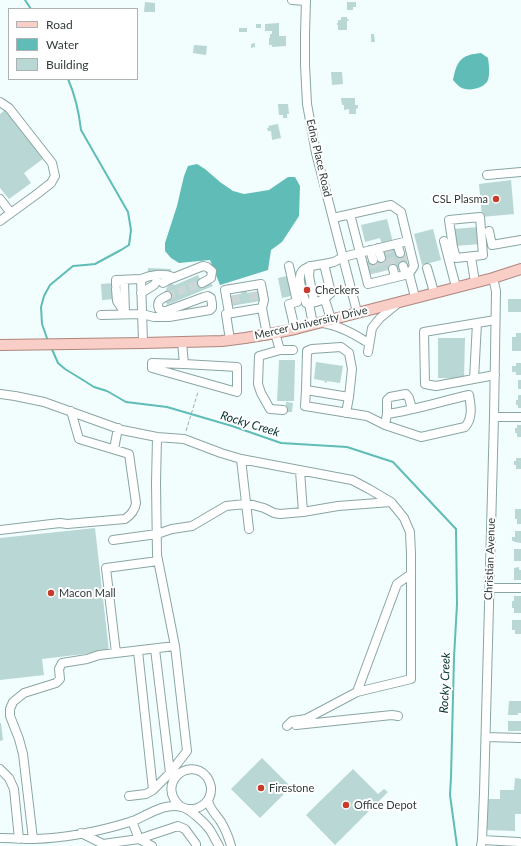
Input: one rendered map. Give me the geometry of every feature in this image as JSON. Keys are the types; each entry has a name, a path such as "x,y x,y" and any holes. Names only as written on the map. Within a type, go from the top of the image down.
{"main road":[{"name":"Mercer University Drive","path":"0,345 230,340 295,329 402,300 494,278 521,269"}],"street":[{"path":"292,0 306,0"},
{"name":"Edna Place Road","path":"306,0 304,65 307,104 316,154 357,312"},
{"path":"0,102 9,108 52,163 55,176 51,183 0,221"},
{"path":"487,175 521,172"},
{"path":"0,199 11,213"},
{"path":"333,218 350,214 391,205 401,212 414,266 407,275 368,284 350,214"},
{"path":"480,217 483,255 471,257 456,258 449,220 480,217"},
{"path":"490,232 492,245 521,240"},
{"path":"365,341 332,324 316,323 305,298 300,277 302,271 310,266 334,262 343,257 408,241"},
{"path":"444,241 456,287"},
{"path":"397,244 400,253"},
{"path":"370,250 377,259 378,248"},
{"path":"471,257 475,282"},
{"path":"324,264 331,293 325,300"},
{"path":"141,293 162,281 203,266 212,271 211,278 202,282"},
{"path":"289,266 297,302 289,304 295,329"},
{"path":"305,298 312,302 314,299 309,276 310,266"},
{"path":"403,266 415,297"},
{"path":"427,268 434,292"},
{"path":"393,269 395,278"},
{"path":"378,282 380,272 386,280"},
{"path":"118,283 149,276 168,275 162,281"},
{"name":"Christian Avenue","path":"482,843 495,375 496,291 494,278"},
{"path":"141,279 143,343"},
{"path":"118,283 125,314"},
{"path":"118,283 117,301 125,314"},
{"path":"229,313 225,290 235,292 252,289 261,284 264,300 257,306 238,308 229,313 226,314 230,340"},
{"path":"101,315 142,314 154,317 169,317 210,310 212,308 211,298 208,296 183,306 161,311 159,309 159,300 167,296"},
{"path":"305,298 325,300"},
{"path":"325,300 330,319"},
{"path":"368,352 372,328 380,318 402,300"},
{"path":"257,306 280,350"},
{"path":"495,320 424,332 425,384 436,386 495,375"},
{"path":"474,379 477,323"},
{"path":"182,342 184,364"},
{"path":"346,413 352,369 349,353 340,347 312,348 307,351 305,406 346,413 367,416 385,425 420,437 466,427 470,420 471,406 469,395 387,414"},
{"path":"283,410 270,409 261,393 258,384 259,356 280,350 293,350"},
{"path":"152,363 184,364 237,367 237,392 152,368 152,363"},
{"path":"306,390 349,397"},
{"path":"0,394 44,402 118,428 158,437 184,439 241,459 352,480 391,502 404,518 410,532 411,679 357,692 306,719 292,721 287,726 392,715 398,716"},
{"path":"385,425 387,400 390,397 406,394 409,398 412,409"},
{"path":"0,530 60,523 67,524 122,520 130,515 135,508 136,503 130,454 79,439 71,411"},
{"path":"494,417 521,417"},
{"path":"114,449 118,428"},
{"path":"158,437 156,483 158,561 175,646 188,770"},
{"path":"241,459 248,529"},
{"path":"300,471 303,512"},
{"path":"113,540 157,534 172,529 192,526 226,506 245,504 264,508 280,514 338,506 391,502"},
{"path":"116,653 106,568 158,561"},
{"path":"357,692 397,584 411,574"},
{"path":"490,588 521,588"},
{"path":"33,839 23,754 10,716 10,709 13,702 24,693 56,683 60,678 59,669 62,664 99,655 175,646"},
{"path":"155,648 170,773"},
{"path":"138,651 153,790"},
{"path":"486,737 521,738"},
{"path":"129,796 146,794 153,790 170,773 187,751"},
{"path":"0,769 9,778 14,789 19,838"},
{"path":"0,838 33,839 81,834 132,821 161,808 174,806 193,809 199,808 208,800 210,794 211,789 208,778 200,771 183,771 174,780 169,797 161,808"},
{"path":"172,785 171,792 176,803 192,812 210,830 219,846"},
{"path":"208,800 209,805 222,823 230,840 231,846"},
{"path":"132,821 139,839 152,846"},
{"path":"81,834 103,844 139,839 178,826 185,829 196,846"},
{"path":"482,843 519,842 521,844"}],"path":[{"path":"187,428 198,392"}],"water":[{"path":"481,53 488,58 488,80 483,86 475,89 463,89 453,80 458,64 468,55"},
{"path":"197,164 233,191 244,194 269,190 288,177 295,177 300,186 299,216 282,242 271,250 268,270 220,285 210,260 179,263 171,258 165,251 165,243 177,206 184,176 188,166"}],"building":[{"path":"145,2 155,3 155,12 144,12"},
{"path":"347,2 356,2 356,7 353,7 353,10 347,10"},
{"path":"341,17 347,17 347,19 349,19 347,21 347,30 338,30 337,23 338,20 341,20"},
{"path":"279,23 279,36 286,36 286,46 272,47 272,45 269,45 269,38 272,31 265,31 265,24"},
{"path":"256,24 261,24 261,28 256,28"},
{"path":"239,28 247,28 247,32 239,32"},
{"path":"371,34 374,34 375,42 371,42"},
{"path":"255,43 255,47 251,48 251,44"},
{"path":"194,45 207,46 206,55 193,53"},
{"path":"331,72 342,72 343,84 332,85"},
{"path":"341,98 355,98 355,105 358,105 356,114 349,114 349,109 344,110 344,105 342,105"},
{"path":"278,104 288,104 289,114 287,114 287,118 283,118 283,115 279,115"},
{"path":"6,109 44,158 24,173 31,183 9,199 0,188 0,114"},
{"path":"278,124 281,138 272,140 271,131 268,131 267,128 269,128 268,126"},
{"name":"CSL Plasma","path":"511,180 514,214 482,217 479,184"},
{"path":"387,219 396,254 405,252 408,265 368,275 365,262 385,257 380,238 365,242 361,225"},
{"path":"479,227 480,244 455,246 453,229"},
{"path":"433,229 441,260 422,265 414,234"},
{"path":"148,268 171,269 171,273 148,274"},
{"path":"198,275 204,286 211,283 213,286 167,305 166,302 169,301 165,292 169,283 175,285"},
{"path":"287,276 291,296 282,298 278,278"},
{"name":"Checkers","path":"302,281 307,281 311,299 306,300"},
{"path":"114,283 115,299 102,300 101,284"},
{"path":"247,289 247,293 259,291 260,301 231,306 229,296 241,294 240,290"},
{"path":"508,299 521,299 521,312 508,312"},
{"path":"516,333 521,333 521,351 512,351 512,337 516,337"},
{"path":"438,338 465,338 464,379 438,378"},
{"path":"279,360 295,360 294,401 277,401"},
{"path":"316,362 343,366 340,383 327,381 327,383 324,382 325,381 314,379"},
{"path":"516,363 521,363 521,375 516,375 516,372 512,372 512,366 516,366"},
{"path":"518,380 521,380 521,389 518,389"},
{"path":"518,395 521,395 521,408 518,408 518,405 516,405"},
{"path":"286,402 293,403 292,412 285,412"},
{"path":"517,425 521,425 521,437 517,437 517,433 515,433 515,428 517,428"},
{"path":"516,458 521,458 521,469 516,469 516,465 514,465"},
{"path":"515,509 521,509 521,524 517,524 517,519 515,519"},
{"name":"Macon Mall","path":"95,528 109,651 42,659 44,675 0,680 0,538"},
{"path":"515,531 521,531 521,543 512,541 512,537 515,537"},
{"path":"514,549 521,549 521,561 514,561"},
{"path":"519,567 519,570 521,570 521,580 514,580 514,568"},
{"path":"514,596 521,596 521,613 514,613 512,601 514,601"},
{"path":"512,620 521,620 521,634 515,634 515,630 512,630"},
{"path":"509,701 521,701 521,713 518,713 518,715 508,715"},
{"path":"508,721 521,721 521,731 508,731"},
{"path":"0,723 3,740 0,741"},
{"name":"Firestone","path":"262,758 291,787 260,818 231,789"},
{"name":"Office Depot","path":"353,769 378,794 384,789 388,792 335,845 306,815"},
{"path":"515,778 521,779 521,814 515,814 515,831 487,830 487,799 500,799 500,790 514,790"}],"waterway":[{"name":"Rocky Creek","path":"25,0 30,8"},
{"name":"Rocky Creek","path":"48,341 42,324 41,307 44,296 50,285 73,266 95,264 129,245 131,230 128,212 81,130 73,91 68,80"},
{"name":"Rocky Creek","path":"51,347 58,363 65,369 94,387 107,391 126,402 167,407 232,426 281,443 347,447 393,462 456,529 457,604 450,795 457,846"}],"tunnel":[{"path":"387,246 393,269"},
{"path":"400,253 403,266"},
{"path":"381,258 384,271"},
{"path":"373,260 375,273"},
{"path":"167,296 202,283"},
{"path":"253,292 254,302"},
{"path":"235,295 237,305"}],"place":[{"name":"CSL Plasma","path":"496,199"},
{"name":"Checkers","path":"307,290"},
{"name":"Macon Mall","path":"51,593"},
{"name":"Firestone","path":"261,788"},
{"name":"Office Depot","path":"346,805"}]}
